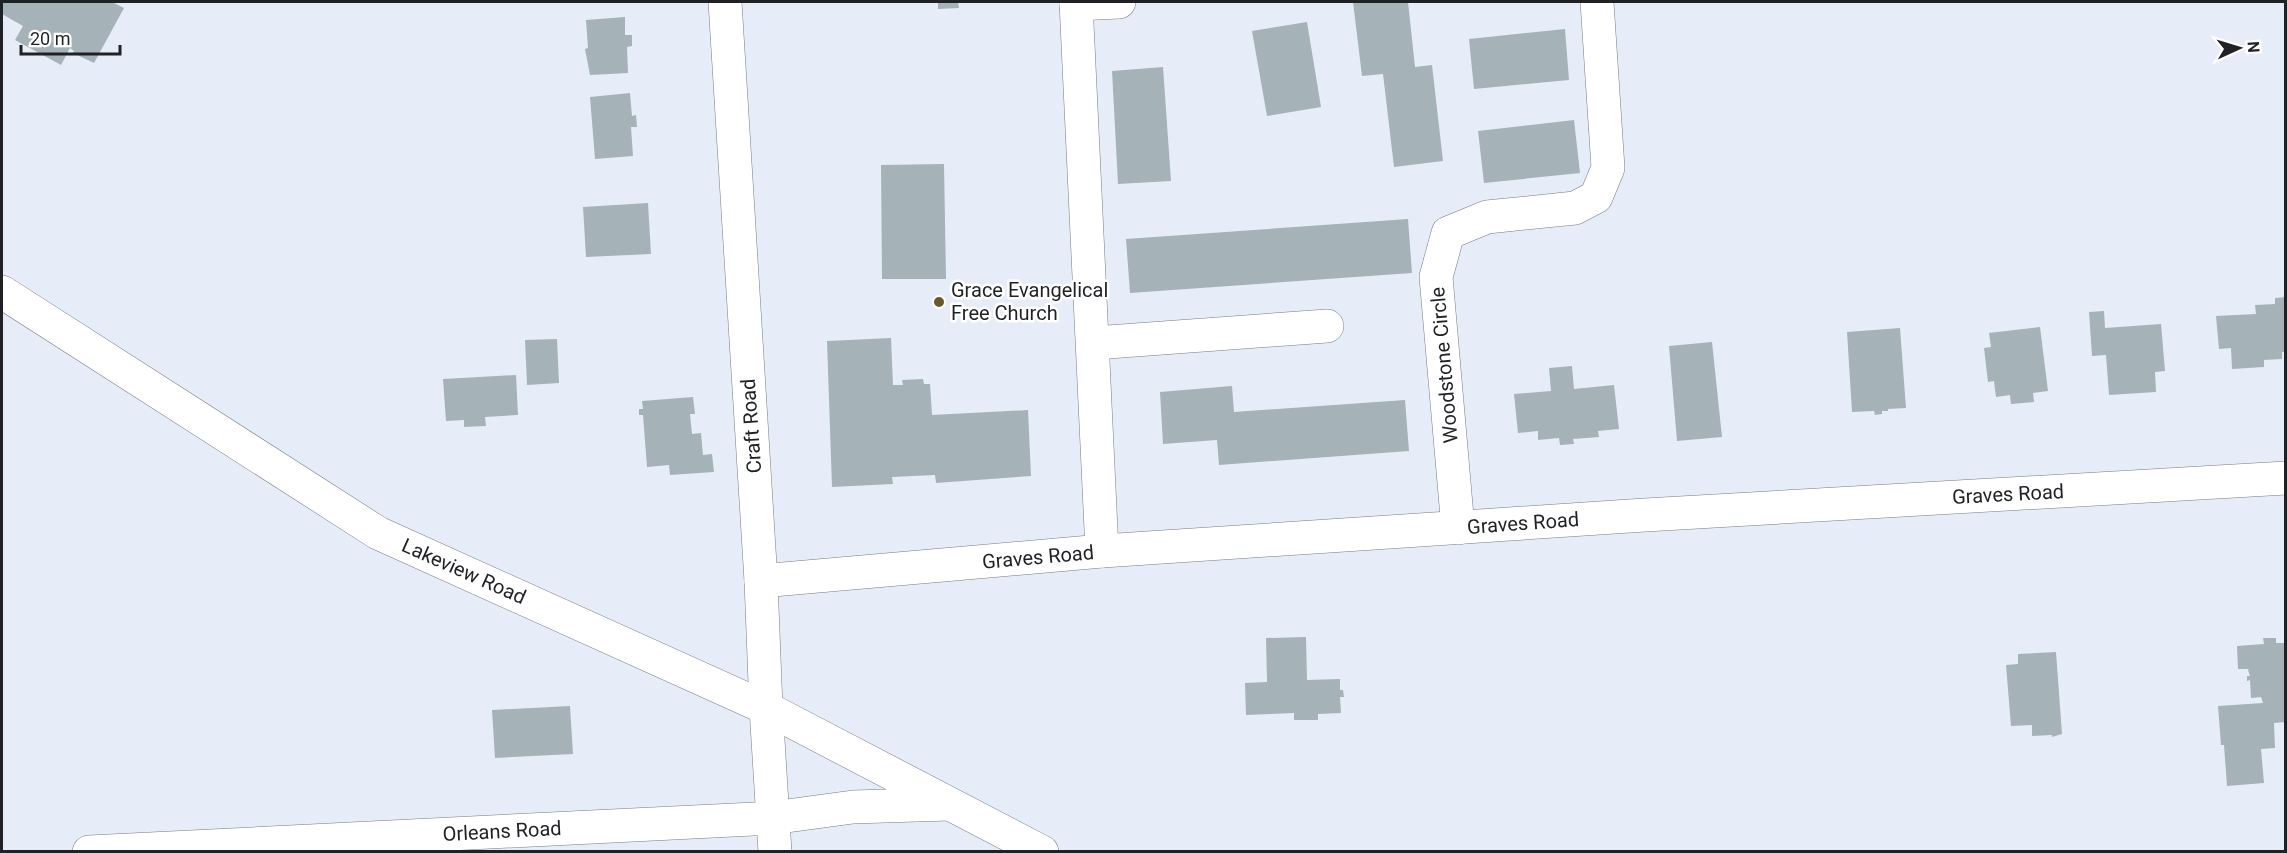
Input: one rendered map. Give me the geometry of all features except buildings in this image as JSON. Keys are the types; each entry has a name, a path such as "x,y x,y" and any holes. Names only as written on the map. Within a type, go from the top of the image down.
{"street":[{"name":"Craft Road","path":"725,2 761,581 775,852"},
{"path":"1102,551 1094,343 1076,3 1119,2"},
{"name":"Woodstone Circle","path":"1458,528 1436,277 1448,233 1487,217 1575,208 1596,197 1608,168 1597,2"},
{"name":"Lakeview Road","path":"2,292 378,533 766,708 1042,852"},
{"path":"1094,343 1327,326"},
{"name":"Graves Road","path":"761,581 1102,551 2286,478"},
{"name":"Lakeview Road","path":"772,818 853,807 951,804"},
{"name":"Orleans Road","path":"89,852 772,818"}],"place":[{"name":"Grace Evangelical Free Church","path":"939,302"}]}
